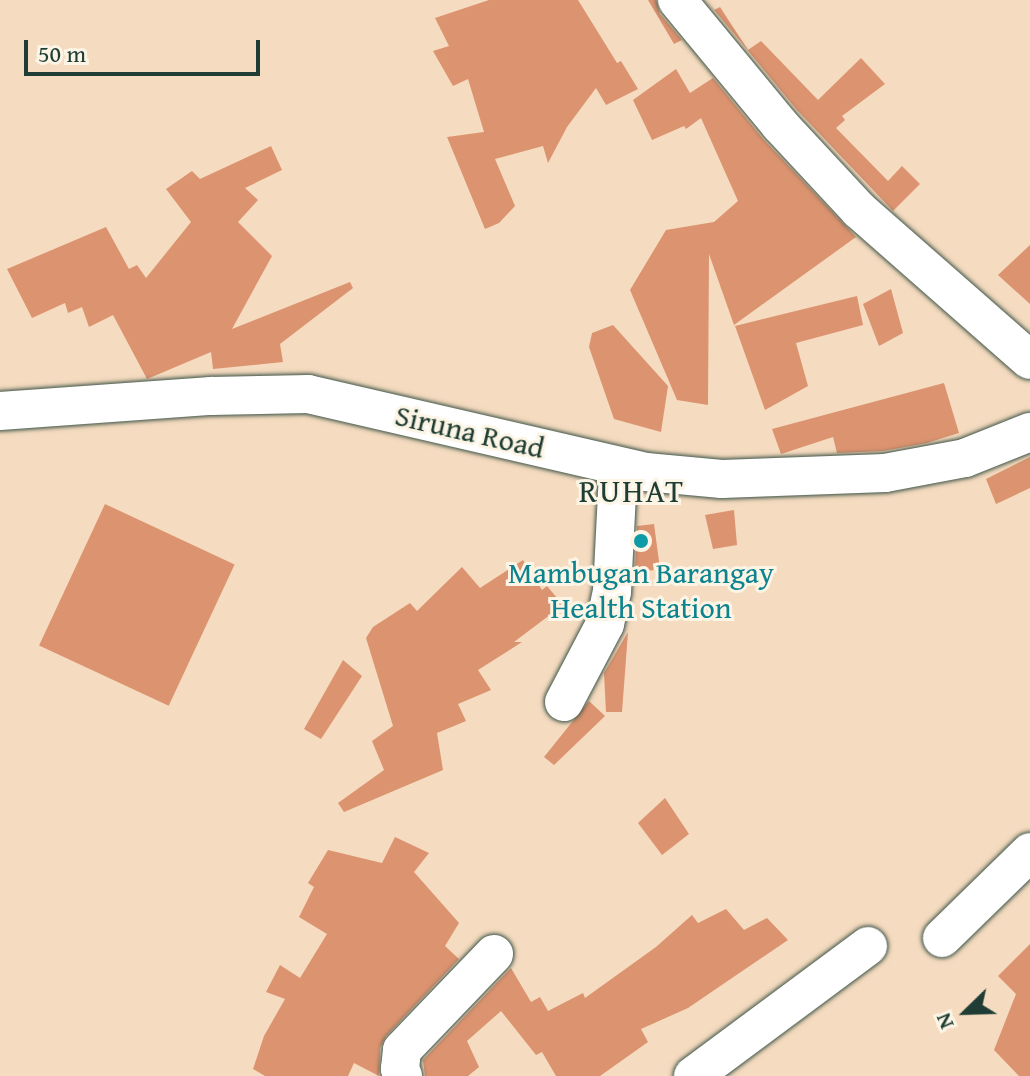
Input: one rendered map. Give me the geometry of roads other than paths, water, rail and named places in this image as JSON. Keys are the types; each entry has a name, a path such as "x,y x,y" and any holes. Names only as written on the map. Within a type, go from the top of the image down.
{"street":[{"path":"677,0 780,125 859,210 1030,360"},
{"name":"Siruna Road","path":"0,411 211,396 308,394 646,472 722,479 885,473 965,458 1030,432"},
{"path":"564,702 605,624 612,592 618,475"},
{"path":"942,938 1030,852"},
{"path":"693,1076 737,1062 868,946"},
{"path":"403,1076 400,1069 402,1050 494,954"}],"place":[{"name":"Mambugan Barangay Health Station","path":"641,541"}],"district":[{"name":"RUHAT","path":"632,491"}]}
